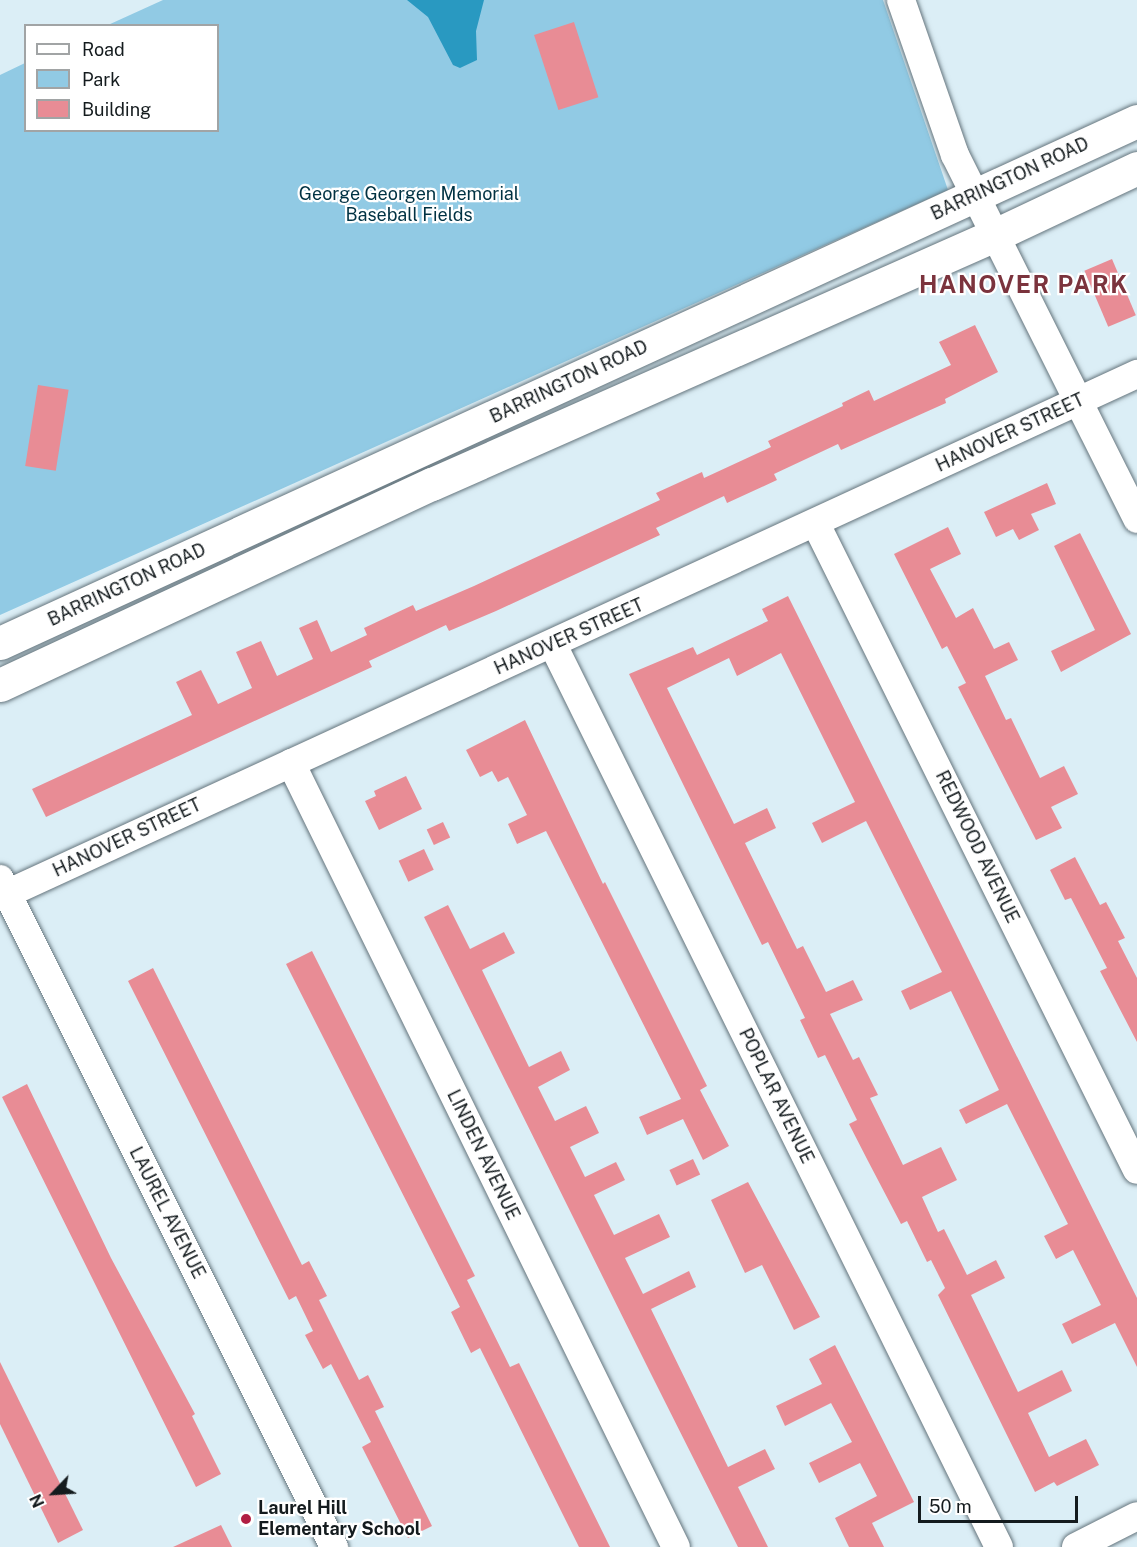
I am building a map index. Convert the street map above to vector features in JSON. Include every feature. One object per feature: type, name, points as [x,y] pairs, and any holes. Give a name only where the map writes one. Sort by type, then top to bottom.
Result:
[{"type":"main road","name":"BARRINGTON ROAD","points":[[0,643],[1137,121]]},
{"type":"main road","name":"BARRINGTON ROAD","points":[[0,685],[432,484],[997,234],[1137,168]]},
{"type":"street","points":[[901,0],[955,155],[977,194],[1137,519]]},
{"type":"street","name":"HANOVER STREET","points":[[2,890],[553,645],[1137,374]]},
{"type":"street","name":"REDWOOD AVENUE","points":[[816,524],[1137,1170]]},
{"type":"street","name":"POPLAR AVENUE","points":[[553,645],[999,1547]]},
{"type":"street","name":"LINDEN AVENUE","points":[[291,763],[676,1547]]},
{"type":"street","name":"LAUREL AVENUE","points":[[2,890],[334,1547]]},
{"type":"street","points":[[1076,1547],[1137,1516]]},
{"type":"green space","name":"George Georgen Memorial Baseball Fields","points":[[163,0],[883,0],[948,190],[0,615],[0,75],[24,63],[24,132],[219,132],[219,24],[110,24]]},
{"type":"shaded area","points":[[407,0],[484,0],[476,31],[477,60],[460,68],[453,65],[428,17]]},
{"type":"building","points":[[574,22],[598,97],[558,110],[534,35]]},
{"type":"building","points":[[1112,259],[1136,315],[1108,327],[1084,271]]},
{"type":"building","points":[[975,325],[998,372],[945,399],[946,403],[841,450],[838,444],[774,474],[777,480],[727,503],[724,496],[656,528],[660,535],[449,631],[446,625],[369,661],[372,667],[46,817],[32,789],[192,715],[176,682],[201,670],[218,704],[252,688],[236,652],[261,641],[277,676],[313,659],[299,628],[317,620],[331,652],[367,635],[364,628],[413,605],[416,611],[474,586],[660,500],[656,493],[702,472],[704,478],[771,447],[768,441],[843,406],[842,403],[869,390],[874,401],[951,365],[939,342]]},
{"type":"building","points":[[38,385],[69,390],[56,471],[25,466]]},
{"type":"building","points":[[1047,483],[1056,504],[1031,514],[1039,530],[1019,540],[1013,529],[996,537],[984,512]]},
{"type":"building","points":[[948,527],[961,554],[930,569],[956,618],[973,608],[994,649],[1009,642],[1018,660],[985,676],[1006,720],[1011,718],[1040,778],[1064,766],[1078,794],[1051,807],[1062,828],[1036,840],[958,687],[966,683],[947,646],[942,649],[894,554]]},
{"type":"building","points":[[1080,533],[1131,634],[1061,672],[1051,651],[1095,630],[1054,546]]},
{"type":"building","points":[[788,596],[1137,1298],[1137,1367],[1115,1323],[1072,1344],[1062,1324],[1101,1305],[1073,1250],[1056,1259],[1044,1236],[1068,1224],[1007,1104],[966,1124],[959,1110],[999,1090],[951,991],[910,1010],[901,991],[942,972],[866,821],[822,843],[812,823],[855,802],[781,653],[737,676],[729,658],[667,688],[734,824],[767,808],[776,828],[745,843],[797,949],[803,946],[826,992],[853,980],[863,1000],[830,1014],[853,1060],[859,1057],[878,1095],[870,1098],[903,1165],[941,1147],[957,1180],[922,1197],[938,1232],[944,1229],[967,1275],[996,1260],[1005,1278],[971,1295],[1018,1392],[1062,1370],[1072,1391],[1028,1413],[1049,1457],[1086,1439],[1099,1465],[1057,1486],[1054,1482],[1035,1492],[938,1295],[945,1288],[931,1260],[927,1262],[907,1221],[901,1224],[868,1161],[849,1124],[857,1120],[825,1055],[818,1058],[800,1020],[805,1018],[768,942],[762,945],[629,674],[693,647],[697,655],[768,621],[762,609]]},
{"type":"building","points":[[525,720],[603,884],[605,882],[707,1086],[700,1090],[729,1146],[703,1160],[683,1119],[647,1135],[639,1117],[681,1099],[546,831],[517,844],[508,824],[527,815],[508,777],[498,782],[492,771],[480,777],[466,750]]},
{"type":"building","points":[[406,776],[422,809],[379,830],[365,801],[376,796],[374,791]]},
{"type":"building","points":[[443,822],[450,837],[434,845],[427,830]]},
{"type":"building","points":[[424,849],[434,870],[408,882],[399,861]]},
{"type":"building","points":[[1075,857],[1100,905],[1106,902],[1125,938],[1118,941],[1137,978],[1137,1042],[1100,971],[1107,968],[1071,898],[1065,900],[1050,870]]},
{"type":"building","points":[[448,905],[470,949],[504,932],[515,953],[482,970],[529,1067],[561,1051],[570,1070],[538,1087],[555,1121],[586,1106],[599,1133],[570,1147],[585,1177],[616,1162],[625,1180],[594,1195],[614,1235],[659,1214],[670,1237],[625,1258],[643,1294],[689,1271],[696,1287],[651,1309],[728,1467],[765,1449],[775,1469],[738,1487],[768,1547],[738,1547],[649,1370],[424,917]]},
{"type":"building","points":[[312,951],[475,1276],[467,1280],[510,1367],[519,1363],[610,1547],[579,1547],[480,1348],[471,1353],[451,1312],[460,1307],[286,964]]},
{"type":"building","points":[[153,968],[302,1265],[309,1261],[327,1296],[319,1300],[359,1380],[368,1375],[384,1407],[375,1411],[432,1526],[408,1538],[362,1447],[371,1442],[331,1364],[323,1369],[305,1335],[313,1331],[296,1296],[289,1300],[128,981]]},
{"type":"building","points":[[27,1084],[111,1258],[195,1414],[192,1416],[221,1474],[196,1487],[2,1097]]},
{"type":"building","points":[[693,1159],[700,1174],[677,1185],[669,1170]]},
{"type":"building","points":[[748,1182],[820,1317],[794,1330],[762,1265],[745,1273],[711,1200]]},
{"type":"building","points":[[835,1345],[914,1502],[872,1523],[884,1547],[849,1547],[835,1518],[877,1496],[860,1463],[819,1483],[809,1463],[852,1442],[831,1403],[785,1426],[776,1406],[822,1384],[809,1359]]},
{"type":"building","points":[[0,1362],[83,1530],[58,1543],[0,1424]]},
{"type":"building","points":[[221,1525],[232,1547],[173,1547]]},
{"type":"place","name":"Laurel Hill Elementary School","points":[[246,1519]]},
{"type":"district","name":"HANOVER PARK","points":[[1024,285]]}]
